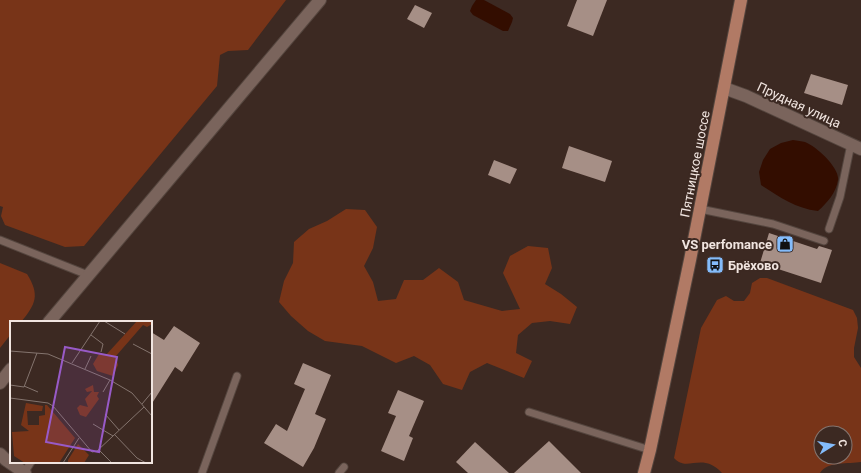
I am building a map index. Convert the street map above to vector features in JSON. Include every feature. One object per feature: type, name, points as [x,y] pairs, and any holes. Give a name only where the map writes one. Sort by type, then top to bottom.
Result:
[{"type":"main road","name":"Пятницкое шоссе","points":[[644,473],[700,209],[741,0]]},
{"type":"street","points":[[50,321],[320,0]]},
{"type":"street","name":"Прудная улица","points":[[724,88],[746,96],[856,146]]},
{"type":"street","points":[[0,383],[10,370]]},
{"type":"street","points":[[0,454],[21,472]]},
{"type":"lane","points":[[829,230],[856,146]]},
{"type":"lane","points":[[700,209],[773,224],[824,241]]},
{"type":"lane","points":[[0,240],[88,275]]},
{"type":"lane","points":[[202,473],[237,376]]},
{"type":"lane","points":[[529,412],[650,450]]},
{"type":"lane","points":[[21,472],[30,463]]},
{"type":"lane","points":[[339,473],[344,467]]},
{"type":"shaded area","points":[[0,0],[286,0],[248,50],[228,51],[220,55],[217,86],[84,246],[65,247],[5,225],[1,216],[3,207],[0,206]]},
{"type":"shaded area","points":[[476,0],[484,0],[510,14],[513,18],[508,31],[503,31],[473,15],[470,11]]},
{"type":"shaded area","points":[[793,140],[810,144],[826,158],[838,175],[837,185],[833,193],[828,201],[818,211],[795,205],[761,185],[759,172],[763,160],[770,149],[781,143]]},
{"type":"shaded area","points":[[346,209],[365,210],[377,227],[373,248],[364,266],[373,282],[378,301],[396,299],[404,280],[423,280],[439,268],[458,282],[464,300],[502,311],[520,309],[503,273],[510,256],[528,246],[548,248],[552,268],[545,284],[561,294],[577,307],[570,324],[550,321],[532,323],[518,335],[516,353],[532,361],[524,378],[487,363],[470,372],[462,390],[443,384],[430,365],[414,356],[396,363],[362,346],[325,341],[308,331],[291,316],[279,302],[284,281],[293,263],[294,242],[309,229],[327,221]]},
{"type":"shaded area","points":[[0,263],[27,274],[34,288],[35,294],[33,304],[22,321],[10,321],[10,335],[0,348]]},
{"type":"shaded area","points":[[760,278],[767,278],[853,310],[857,318],[858,328],[854,348],[854,357],[861,368],[861,462],[853,463],[853,425],[813,425],[813,465],[833,465],[823,469],[820,473],[722,473],[708,463],[684,464],[674,458],[701,328],[717,300],[726,296],[734,301],[744,301],[750,293],[752,283]]},
{"type":"building","points":[[577,0],[607,0],[593,36],[567,26]]},
{"type":"building","points":[[415,5],[432,13],[424,28],[407,19]]},
{"type":"building","points":[[811,74],[848,85],[842,105],[804,93]]},
{"type":"building","points":[[569,146],[612,161],[605,182],[562,168]]},
{"type":"building","points":[[494,160],[517,169],[510,184],[488,175]]},
{"type":"building","points":[[769,233],[817,249],[819,246],[832,250],[821,283],[760,263]]},
{"type":"building","points":[[174,326],[200,343],[182,372],[175,367],[152,403],[152,333],[164,340]]},
{"type":"building","points":[[303,363],[331,375],[315,414],[326,419],[314,448],[303,467],[264,443],[276,424],[287,431],[305,389],[294,384]]},
{"type":"building","points":[[398,390],[424,401],[409,436],[413,438],[404,461],[381,451],[396,416],[388,413]]},
{"type":"building","points":[[549,441],[581,473],[514,473]]},
{"type":"building","points":[[475,442],[509,473],[468,473],[456,462]]},
{"type":"place","name":"VS perfomance","points":[[785,244]]},
{"type":"place","name":"Брёхово","points":[[715,265]]}]
